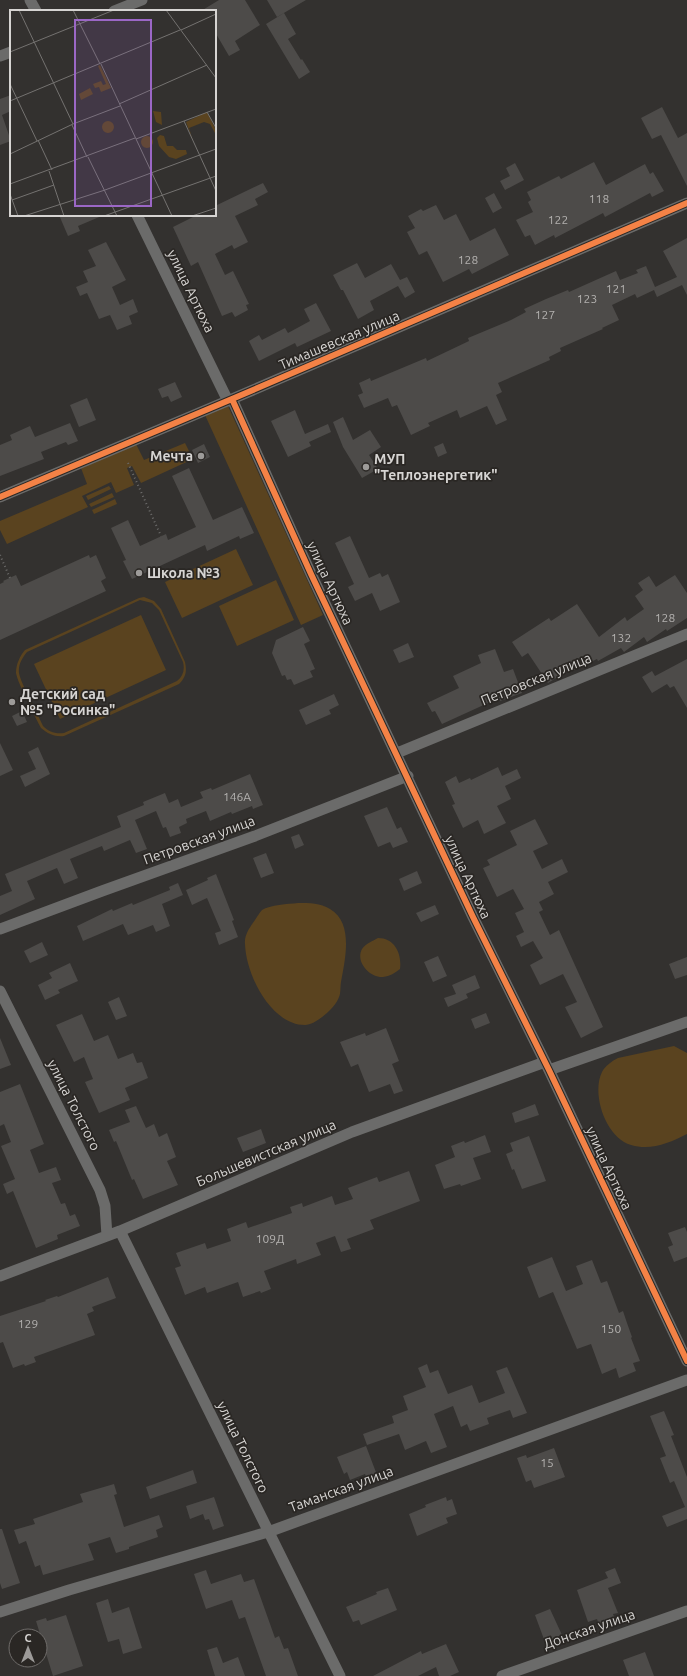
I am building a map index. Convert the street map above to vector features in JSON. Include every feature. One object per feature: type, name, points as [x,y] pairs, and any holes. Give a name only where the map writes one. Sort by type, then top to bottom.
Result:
[{"type":"street","points":[[30,0],[35,10]]},
{"type":"street","points":[[117,10],[142,0]]},
{"type":"street","points":[[0,56],[10,52]]},
{"type":"street","name":"Тимашевская улица","points":[[0,497],[230,400],[687,203]]},
{"type":"street","name":"улица Артюха","points":[[138,216],[230,400],[473,917],[547,1066],[687,1361]]},
{"type":"street","name":"Петровская улица","points":[[397,753],[687,634]]},
{"type":"street","name":"Петровская улица","points":[[0,929],[255,836],[408,776]]},
{"type":"street","name":"улица Толстого","points":[[0,991],[100,1190],[105,1206],[107,1236]]},
{"type":"street","name":"Большевистская улица","points":[[0,1276],[120,1231],[346,1135],[547,1066],[687,1022]]},
{"type":"street","name":"улица Толстого","points":[[120,1231],[340,1676]]},
{"type":"street","name":"Таманская улица","points":[[0,1612],[69,1590],[268,1532],[687,1380]]},
{"type":"street","name":"Донская улица","points":[[502,1676],[687,1611]]},
{"type":"path","points":[[128,463],[162,536]]},
{"type":"path","points":[[0,556],[10,578]]},
{"type":"shaded area","points":[[228,406],[323,615],[301,625],[205,415]]},
{"type":"shaded area","points":[[185,443],[193,459],[141,483],[132,466],[127,468],[134,485],[116,493],[111,482],[82,496],[88,507],[7,544],[0,530],[0,521],[87,484],[81,468],[136,444],[144,460]]},
{"type":"shaded area","points":[[109,486],[111,489],[88,500],[86,496]]},
{"type":"shaded area","points":[[112,493],[114,497],[91,507],[89,504]]},
{"type":"shaded area","points":[[115,499],[117,504],[94,514],[92,510]]},
{"type":"shaded area","points":[[236,549],[253,585],[182,618],[165,582]]},
{"type":"shaded area","points":[[276,580],[294,620],[237,646],[219,606]]},
{"type":"shaded area","points":[[144,597],[154,601],[161,609],[185,662],[186,668],[183,679],[179,684],[64,736],[49,733],[41,728],[20,685],[16,673],[18,663],[23,652]],"holes":[[[140,600],[152,603],[159,610],[183,662],[184,670],[179,679],[64,733],[52,732],[45,728],[20,678],[19,667],[27,652]]]},
{"type":"shaded area","points":[[141,615],[166,670],[60,719],[34,664]]},
{"type":"shaded area","points":[[284,904],[319,904],[338,915],[345,932],[346,942],[346,953],[340,994],[337,1001],[334,1006],[320,1019],[305,1025],[293,1023],[281,1017],[271,1008],[255,983],[246,956],[245,944],[245,937],[251,925],[262,910]]},
{"type":"shaded area","points":[[378,938],[389,941],[393,944],[400,958],[400,969],[388,976],[383,977],[378,977],[369,972],[362,964],[360,959],[362,949]]},
{"type":"shaded area","points":[[674,1046],[687,1053],[687,1134],[667,1143],[653,1147],[638,1147],[622,1141],[614,1134],[603,1114],[598,1092],[602,1072],[609,1064],[618,1058]]},
{"type":"building","points":[[219,0],[245,0],[260,25],[235,41],[240,50],[229,56],[216,34],[216,10],[203,10]]},
{"type":"building","points":[[267,0],[306,0],[277,17]]},
{"type":"building","points":[[284,13],[296,34],[288,39],[310,72],[299,79],[266,24]]},
{"type":"building","points":[[10,95],[10,111],[2,115],[10,141],[0,145],[0,99]]},
{"type":"building","points":[[662,107],[678,138],[687,133],[687,186],[661,135],[652,139],[641,118]]},
{"type":"building","points":[[594,162],[606,185],[645,164],[650,174],[653,172],[664,191],[652,197],[650,193],[605,217],[603,213],[555,238],[554,235],[535,245],[530,235],[525,237],[516,220],[533,212],[528,202],[531,200],[527,192],[559,176],[561,179]]},
{"type":"building","points":[[515,163],[524,180],[505,190],[500,181],[510,176],[506,168]]},
{"type":"building","points":[[263,183],[268,192],[255,199],[258,205],[235,216],[248,242],[234,249],[232,245],[215,254],[225,275],[233,271],[249,304],[246,305],[248,310],[235,317],[232,312],[222,316],[198,262],[191,266],[173,227],[195,216],[216,216],[216,206]]},
{"type":"building","points":[[494,193],[502,208],[493,213],[485,198]]},
{"type":"building","points":[[436,205],[444,220],[456,214],[470,241],[495,228],[509,255],[472,274],[469,269],[443,282],[427,251],[419,255],[407,232],[415,228],[408,216],[421,209],[423,211]]},
{"type":"building","points":[[59,216],[102,216],[78,226],[80,231],[68,236]]},
{"type":"building","points":[[687,238],[687,295],[682,285],[657,297],[654,290],[637,298],[635,294],[612,305],[619,320],[602,328],[603,329],[560,348],[561,351],[549,357],[550,360],[498,383],[502,392],[496,395],[507,420],[496,425],[487,406],[460,418],[457,410],[428,423],[430,426],[411,435],[397,405],[392,407],[388,398],[364,408],[358,395],[363,393],[359,383],[370,378],[371,381],[426,358],[427,361],[469,341],[468,338],[511,320],[526,312],[524,309],[546,299],[568,290],[569,292],[616,271],[620,280],[638,273],[636,270],[646,266],[655,287],[677,277],[663,251]]},
{"type":"building","points":[[106,242],[126,280],[112,287],[120,305],[133,299],[138,312],[129,316],[132,324],[117,330],[110,315],[99,319],[87,293],[80,296],[76,287],[88,282],[83,271],[96,266],[88,250]]},
{"type":"building","points":[[357,263],[365,278],[391,264],[400,280],[407,277],[415,292],[405,298],[398,286],[370,301],[374,310],[358,319],[343,290],[341,290],[333,275]]},
{"type":"building","points":[[316,303],[331,331],[297,347],[295,343],[259,361],[249,341],[259,335],[262,340],[285,328],[288,333],[310,321],[304,309]]},
{"type":"building","points":[[175,382],[182,397],[171,402],[168,396],[162,398],[158,389]]},
{"type":"building","points":[[87,398],[96,420],[79,427],[70,405]]},
{"type":"building","points":[[295,410],[305,434],[328,424],[331,432],[309,442],[311,446],[288,457],[271,421]]},
{"type":"building","points":[[343,417],[353,440],[370,430],[381,447],[369,455],[378,469],[362,478],[343,447],[333,422]]},
{"type":"building","points":[[70,423],[78,441],[68,445],[66,442],[41,452],[44,459],[0,476],[0,445],[12,440],[10,435],[30,426],[35,437]]},
{"type":"building","points":[[443,443],[447,453],[438,457],[434,447]]},
{"type":"building","points":[[204,444],[210,457],[198,463],[192,450]]},
{"type":"building","points":[[189,468],[213,520],[242,507],[254,533],[240,539],[239,536],[207,551],[205,545],[132,579],[123,561],[126,560],[111,528],[128,520],[140,546],[166,534],[168,540],[196,527],[172,476]]},
{"type":"building","points":[[350,536],[369,578],[380,573],[382,577],[388,574],[400,602],[380,611],[372,593],[355,601],[348,587],[354,584],[335,543]]},
{"type":"building","points":[[89,555],[90,558],[96,555],[106,578],[101,581],[106,591],[0,640],[0,584],[4,582],[3,581],[16,575],[21,586]]},
{"type":"building","points":[[675,575],[687,593],[687,618],[667,631],[666,629],[647,642],[644,637],[624,652],[621,648],[598,661],[597,659],[570,672],[569,670],[548,683],[528,653],[522,657],[512,642],[549,618],[551,621],[577,604],[599,637],[625,617],[627,621],[644,609],[635,596],[643,590],[638,583],[649,576],[656,587]]},
{"type":"building","points":[[303,627],[310,641],[304,644],[315,669],[310,671],[313,677],[294,685],[291,679],[287,680],[285,675],[282,676],[272,653],[276,640]]},
{"type":"building","points":[[408,643],[414,657],[399,663],[393,650]]},
{"type":"building","points":[[495,649],[504,672],[513,669],[522,693],[500,701],[499,698],[442,724],[435,711],[432,712],[427,703],[459,688],[453,676],[481,663],[478,655]]},
{"type":"building","points":[[687,659],[687,708],[674,686],[670,688],[667,684],[652,693],[642,677],[652,671],[655,676]]},
{"type":"building","points":[[334,694],[339,705],[329,710],[331,714],[306,725],[299,710]]},
{"type":"building","points":[[22,711],[27,722],[17,726],[12,716]]},
{"type":"building","points":[[0,743],[13,770],[0,776]]},
{"type":"building","points":[[38,747],[50,774],[25,787],[20,776],[36,769],[28,752]]},
{"type":"building","points":[[498,767],[502,776],[517,769],[521,778],[505,786],[511,799],[497,806],[506,823],[484,834],[478,820],[463,828],[452,805],[455,804],[445,782],[456,776],[459,783],[470,778],[471,780]]},
{"type":"building","points":[[250,774],[263,805],[253,809],[252,806],[232,814],[231,812],[210,821],[206,811],[186,819],[187,823],[179,827],[181,833],[170,837],[166,827],[163,828],[156,811],[135,820],[147,849],[136,853],[130,840],[104,851],[102,846],[70,859],[78,878],[64,884],[57,868],[27,881],[35,899],[0,915],[0,896],[12,891],[5,874],[121,827],[117,816],[144,805],[143,802],[165,793],[169,803],[178,799],[181,807],[203,798],[200,792],[211,788],[212,790]]},
{"type":"building","points":[[387,807],[397,829],[401,827],[408,842],[393,848],[390,842],[378,847],[364,816]]},
{"type":"building","points":[[535,819],[548,844],[533,851],[542,869],[562,859],[568,872],[548,882],[554,894],[539,902],[543,910],[539,912],[550,935],[559,930],[603,1027],[581,1038],[565,1007],[577,1002],[563,974],[540,985],[530,965],[543,958],[533,941],[521,947],[516,936],[524,932],[515,913],[524,909],[513,889],[497,897],[483,868],[490,865],[487,860],[517,845],[510,831]]},
{"type":"building","points":[[299,834],[304,845],[295,849],[291,837]]},
{"type":"building","points":[[266,853],[274,873],[261,878],[253,858]]},
{"type":"building","points":[[417,871],[422,883],[404,891],[399,879]]},
{"type":"building","points":[[216,874],[234,920],[232,921],[238,937],[219,945],[215,933],[221,931],[207,898],[192,905],[186,890],[208,880],[207,878]]},
{"type":"building","points":[[178,883],[183,895],[162,904],[170,926],[156,932],[153,925],[128,935],[123,924],[83,941],[77,926],[112,909],[113,911],[132,903],[133,905],[170,890],[169,887]]},
{"type":"building","points":[[435,905],[439,914],[421,922],[416,913]]},
{"type":"building","points":[[42,942],[48,955],[30,963],[24,951]]},
{"type":"building","points":[[438,956],[447,976],[433,982],[424,962]]},
{"type":"building","points":[[687,957],[687,975],[675,979],[669,964]]},
{"type":"building","points":[[70,963],[78,981],[58,990],[60,993],[45,1000],[38,985],[52,978],[49,973]]},
{"type":"building","points":[[475,975],[480,988],[466,994],[468,998],[448,1007],[444,998],[456,994],[452,985]]},
{"type":"building","points":[[119,997],[127,1016],[116,1020],[108,1002]]},
{"type":"building","points":[[486,1013],[490,1023],[475,1029],[471,1019]]},
{"type":"building","points":[[82,1014],[94,1041],[108,1035],[118,1059],[133,1053],[137,1063],[142,1062],[148,1078],[125,1088],[130,1100],[99,1113],[85,1082],[93,1079],[84,1057],[74,1062],[56,1025]]},
{"type":"building","points":[[386,1028],[399,1061],[392,1064],[403,1091],[394,1094],[390,1084],[369,1092],[358,1064],[351,1067],[340,1042],[365,1033],[366,1036]]},
{"type":"building","points":[[0,1038],[11,1065],[0,1069]]},
{"type":"building","points":[[20,1084],[44,1144],[30,1150],[39,1173],[56,1167],[61,1180],[52,1183],[61,1204],[65,1203],[70,1216],[75,1214],[80,1226],[57,1235],[58,1239],[36,1248],[13,1191],[7,1194],[3,1184],[15,1179],[1,1146],[11,1142],[4,1124],[0,1126],[0,1092]]},
{"type":"building","points":[[535,1104],[539,1115],[515,1123],[512,1113]]},
{"type":"building","points":[[136,1106],[146,1128],[154,1124],[159,1137],[167,1133],[176,1157],[167,1161],[178,1185],[143,1199],[134,1179],[132,1180],[116,1141],[114,1142],[109,1130],[130,1122],[125,1110]]},
{"type":"building","points":[[261,1129],[266,1143],[243,1152],[237,1138]]},
{"type":"building","points":[[485,1135],[491,1152],[473,1158],[481,1179],[461,1186],[460,1184],[444,1189],[435,1165],[455,1157],[451,1146],[464,1141],[465,1143]]},
{"type":"building","points":[[529,1136],[546,1181],[522,1189],[506,1154],[513,1151],[510,1143]]},
{"type":"building","points":[[409,1171],[420,1201],[370,1220],[374,1229],[347,1239],[351,1249],[341,1252],[335,1236],[316,1243],[321,1255],[297,1264],[296,1259],[264,1271],[271,1289],[261,1293],[260,1291],[243,1297],[238,1282],[207,1293],[205,1287],[185,1295],[175,1268],[181,1266],[176,1253],[205,1243],[207,1249],[231,1241],[227,1229],[246,1222],[248,1228],[292,1213],[290,1207],[302,1203],[303,1207],[332,1196],[335,1205],[353,1199],[348,1188],[377,1177],[379,1182]]},
{"type":"building","points":[[685,1227],[687,1232],[687,1257],[674,1262],[668,1247],[673,1245],[668,1233]]},
{"type":"building","points":[[552,1257],[566,1291],[583,1284],[576,1266],[592,1260],[601,1283],[607,1281],[619,1313],[623,1311],[640,1361],[633,1363],[636,1371],[619,1378],[616,1368],[602,1374],[591,1344],[577,1349],[553,1292],[539,1298],[527,1267]]},
{"type":"building","points":[[108,1277],[116,1298],[92,1307],[94,1311],[87,1314],[95,1335],[34,1357],[36,1362],[13,1368],[3,1342],[0,1343],[0,1316],[57,1296],[58,1297]]},
{"type":"building","points":[[427,1364],[430,1373],[438,1370],[448,1394],[472,1385],[479,1403],[505,1393],[496,1371],[507,1367],[527,1413],[513,1418],[510,1410],[487,1418],[489,1424],[470,1431],[467,1424],[461,1427],[453,1406],[434,1414],[447,1447],[431,1453],[426,1441],[405,1450],[399,1434],[367,1445],[363,1434],[394,1423],[392,1416],[408,1410],[403,1396],[426,1387],[418,1368]]},
{"type":"building","points":[[664,1411],[674,1435],[671,1436],[687,1477],[687,1519],[667,1527],[662,1516],[685,1507],[674,1481],[670,1483],[660,1458],[666,1456],[650,1416]]},
{"type":"building","points":[[366,1446],[377,1475],[367,1479],[365,1474],[350,1480],[347,1472],[344,1474],[337,1457]]},
{"type":"building","points":[[554,1448],[565,1477],[534,1488],[531,1480],[526,1482],[517,1458],[526,1455],[527,1458]]},
{"type":"building","points":[[193,1470],[197,1483],[150,1499],[146,1487]]},
{"type":"building","points":[[114,1484],[117,1494],[114,1495],[124,1527],[159,1515],[163,1527],[156,1530],[158,1537],[116,1553],[110,1537],[88,1544],[94,1560],[43,1575],[40,1565],[35,1567],[26,1541],[19,1544],[14,1530],[35,1524],[33,1519],[83,1502],[80,1494]]},
{"type":"building","points":[[214,1497],[224,1526],[213,1530],[209,1519],[205,1520],[203,1514],[190,1519],[186,1506]]},
{"type":"building","points":[[446,1497],[447,1501],[452,1499],[457,1514],[446,1518],[448,1523],[417,1536],[409,1514],[426,1507],[425,1505]]},
{"type":"building","points":[[0,1529],[2,1529],[20,1583],[2,1589],[0,1583]]},
{"type":"building","points":[[615,1568],[621,1583],[608,1588],[618,1613],[613,1614],[615,1619],[599,1625],[597,1619],[588,1622],[577,1590],[608,1578],[605,1572]]},
{"type":"building","points":[[206,1570],[211,1584],[241,1574],[244,1582],[254,1579],[275,1638],[279,1636],[284,1649],[288,1648],[298,1676],[266,1676],[245,1617],[239,1619],[232,1600],[206,1609],[194,1574]]},
{"type":"building","points":[[388,1588],[397,1610],[361,1625],[359,1620],[353,1622],[346,1607],[377,1594],[376,1592]]},
{"type":"building","points":[[108,1599],[112,1613],[129,1607],[142,1648],[123,1654],[119,1639],[108,1642],[96,1603]]},
{"type":"building","points":[[550,1609],[562,1635],[545,1642],[535,1615]]},
{"type":"building","points":[[66,1615],[83,1666],[53,1676],[48,1660],[48,1628],[38,1628],[36,1621],[46,1618],[47,1621]]},
{"type":"building","points":[[446,1644],[459,1672],[450,1676],[439,1676],[436,1667],[418,1676],[373,1676],[421,1651],[422,1654]]},
{"type":"building","points":[[217,1647],[223,1663],[238,1657],[245,1676],[215,1676],[207,1650]]},
{"type":"building","points":[[645,1652],[654,1676],[629,1676],[623,1660]]},
{"type":"cycle path","points":[[0,497],[687,203]]},
{"type":"cycle path","points":[[232,399],[311,574],[473,917],[549,1070],[687,1361]]},
{"type":"place","name":"Мечта","points":[[201,456]]},
{"type":"place","name":"МУП \"Теплоэнергетик\"","points":[[366,467]]},
{"type":"place","name":"Школа №3","points":[[139,573]]},
{"type":"place","name":"Детский сад №5 \"Росинка\"","points":[[12,702]]}]
